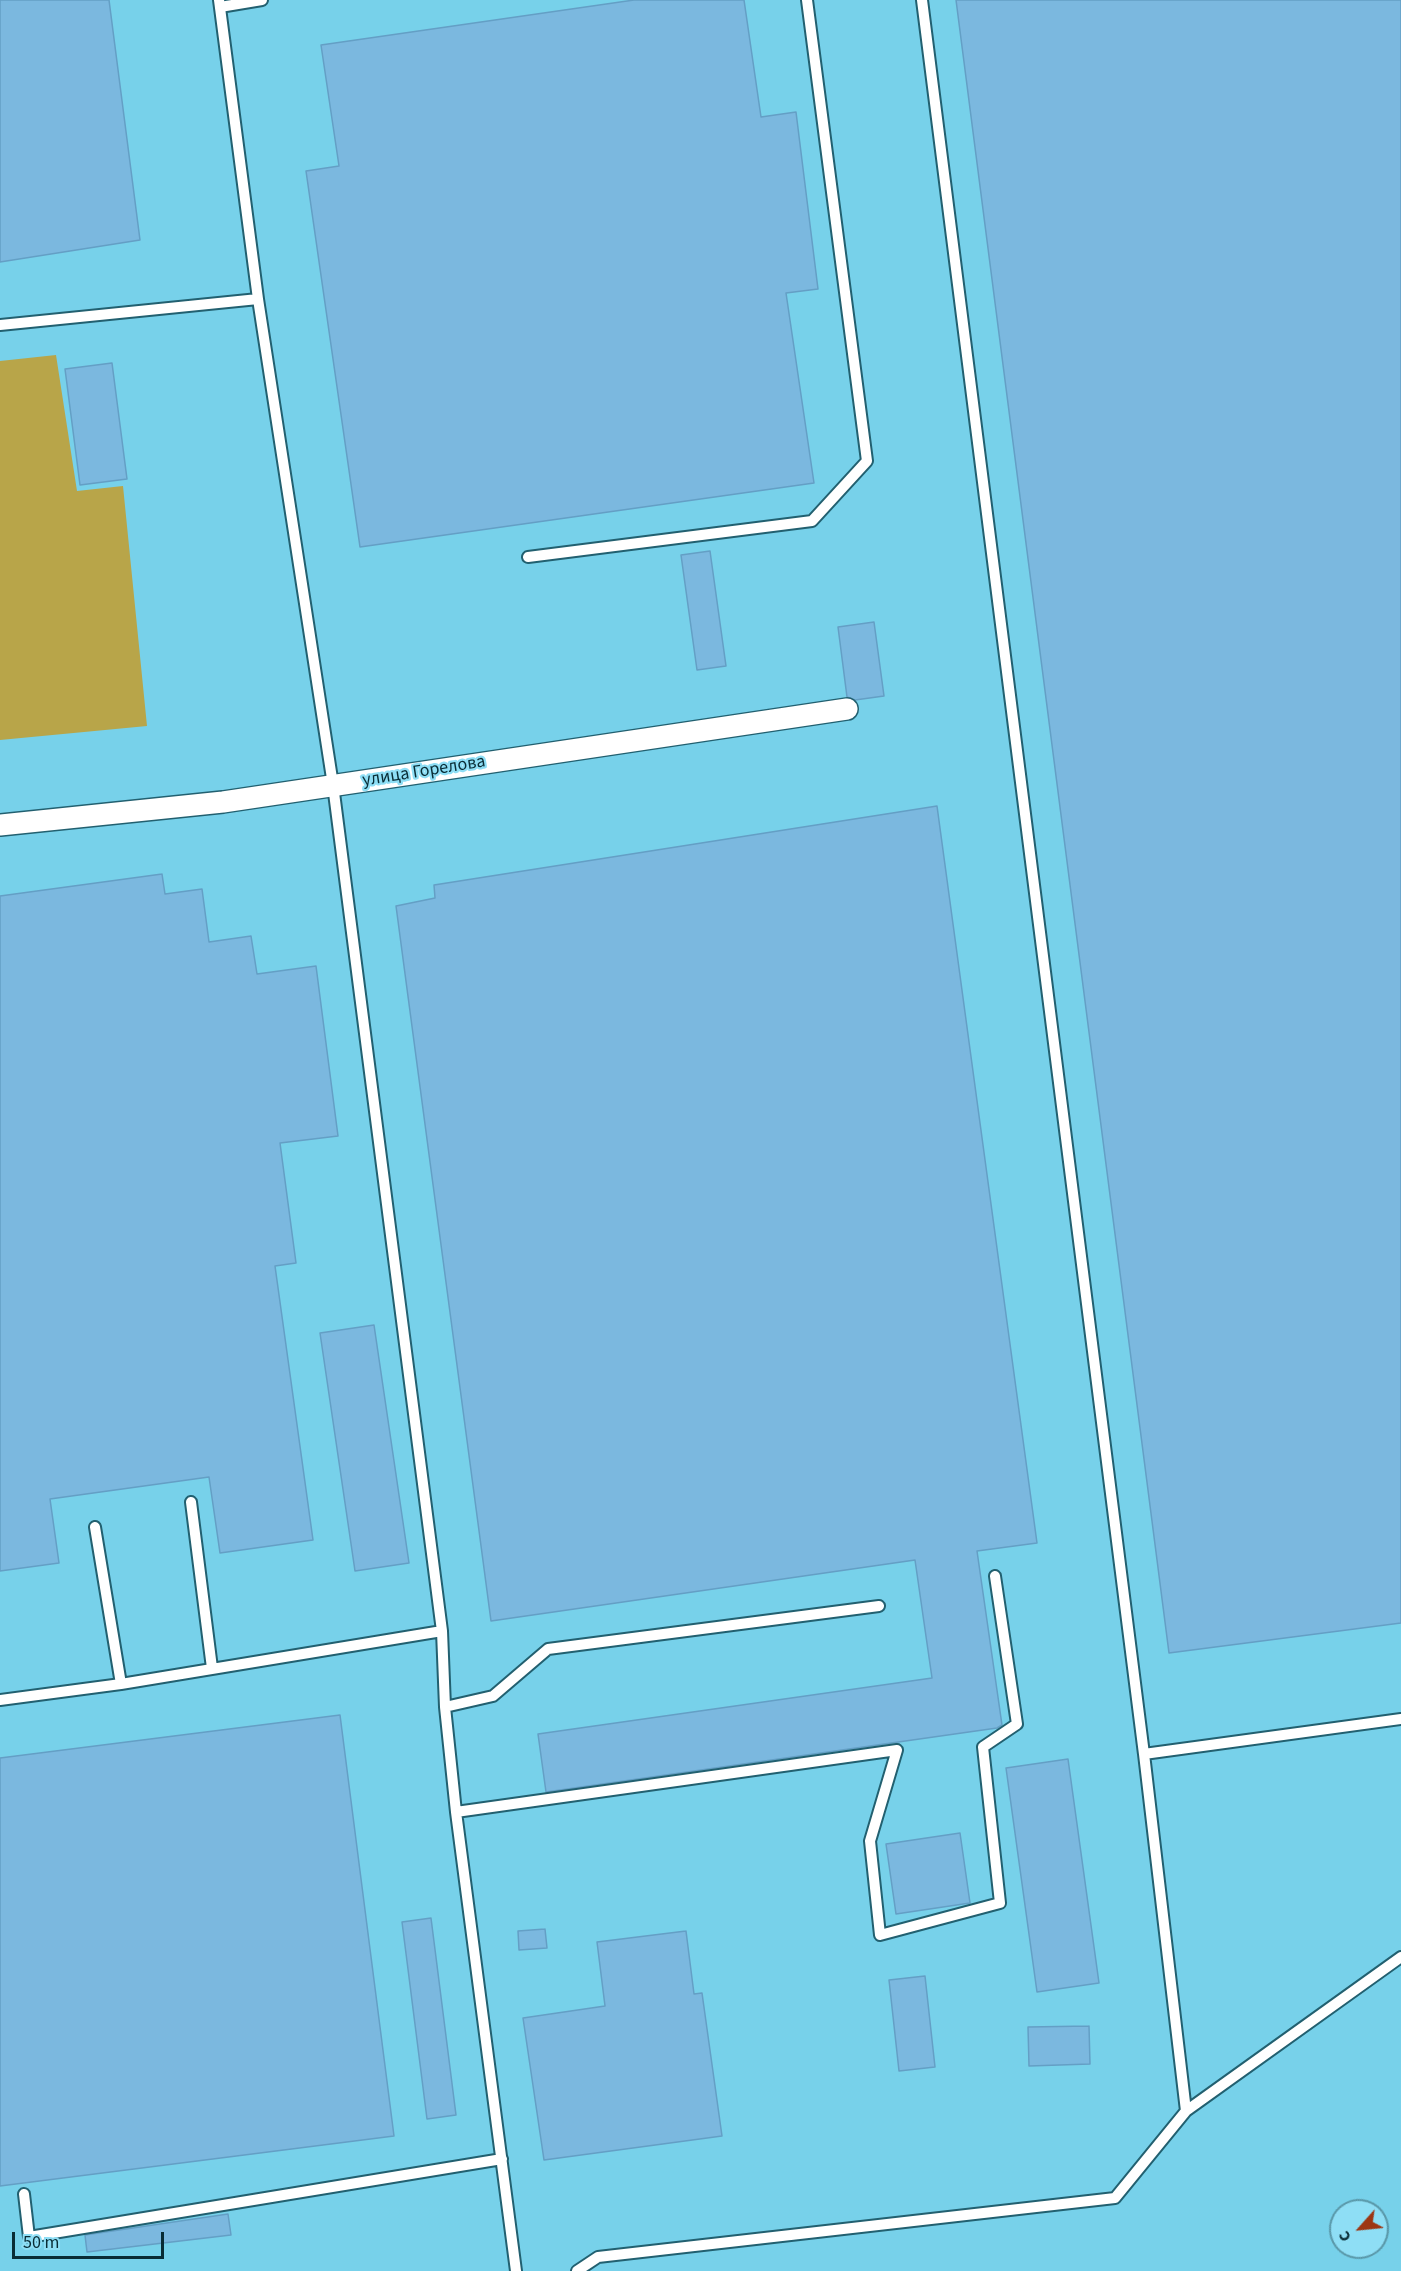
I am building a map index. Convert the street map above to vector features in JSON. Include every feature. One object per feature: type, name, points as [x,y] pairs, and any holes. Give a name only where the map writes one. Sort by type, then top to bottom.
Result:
[{"type":"street","name":"улица Горелова","points":[[0,825],[224,802],[846,709]]},
{"type":"lane","points":[[262,0],[219,3],[258,300],[333,785],[442,1631],[445,1707],[456,1812],[516,2271]]},
{"type":"lane","points":[[528,556],[812,521],[867,461],[807,0]]},
{"type":"lane","points":[[922,0],[1144,1754],[1186,2111]]},
{"type":"lane","points":[[0,325],[258,300]]},
{"type":"lane","points":[[191,1502],[212,1668]]},
{"type":"lane","points":[[95,1527],[121,1684]]},
{"type":"lane","points":[[456,1812],[897,1750],[870,1841],[880,1935],[1000,1903],[983,1747],[1017,1724],[995,1576]]},
{"type":"lane","points":[[445,1707],[493,1695],[548,1649],[879,1606]]},
{"type":"lane","points":[[0,1700],[121,1684],[442,1631]]},
{"type":"lane","points":[[1144,1754],[1401,1719]]},
{"type":"lane","points":[[577,2271],[598,2257],[1115,2198],[1186,2111],[1401,1957]]},
{"type":"lane","points":[[24,2194],[29,2237],[502,2159]]},
{"type":"shaded area","points":[[0,0],[1401,0],[1401,2271],[0,2271]]},
{"type":"shaded area","points":[[56,355],[77,491],[123,486],[147,726],[0,740],[0,361]]},
{"type":"building","points":[[0,0],[109,0],[140,240],[0,262]]},
{"type":"building","points":[[634,0],[744,0],[761,117],[796,112],[818,289],[786,293],[814,483],[360,547],[306,171],[339,166],[321,45]]},
{"type":"building","points":[[956,0],[1401,0],[1401,1623],[1169,1653]]},
{"type":"building","points":[[112,363],[127,479],[80,485],[65,369]]},
{"type":"building","points":[[710,551],[726,666],[697,670],[681,555]]},
{"type":"building","points":[[874,622],[884,696],[855,700],[847,697],[838,627]]},
{"type":"building","points":[[937,806],[1037,1543],[977,1551],[1002,1725],[997,1728],[546,1792],[538,1734],[932,1678],[915,1560],[491,1621],[396,906],[435,898],[434,885]]},
{"type":"building","points":[[162,874],[165,894],[202,889],[209,942],[251,936],[257,974],[316,966],[338,1136],[280,1143],[296,1263],[275,1266],[313,1540],[220,1553],[209,1477],[50,1499],[59,1563],[0,1571],[0,896]]},
{"type":"building","points":[[374,1325],[409,1563],[355,1571],[320,1333]]},
{"type":"building","points":[[340,1715],[394,2136],[0,2186],[0,1758]]},
{"type":"building","points":[[1068,1759],[1099,1983],[1037,1992],[1006,1768]]},
{"type":"building","points":[[960,1833],[970,1903],[896,1914],[886,1844]]},
{"type":"building","points":[[431,1918],[456,2115],[427,2119],[402,1922]]},
{"type":"building","points":[[545,1929],[547,1948],[519,1950],[518,1931]]},
{"type":"building","points":[[686,1931],[694,1994],[702,1993],[722,2136],[544,2160],[523,2018],[605,2006],[597,1942]]},
{"type":"building","points":[[925,1976],[935,2067],[899,2071],[889,1980]]},
{"type":"building","points":[[1089,2026],[1090,2064],[1029,2066],[1028,2027]]},
{"type":"building","points":[[228,2214],[231,2235],[87,2252],[85,2235]]}]
